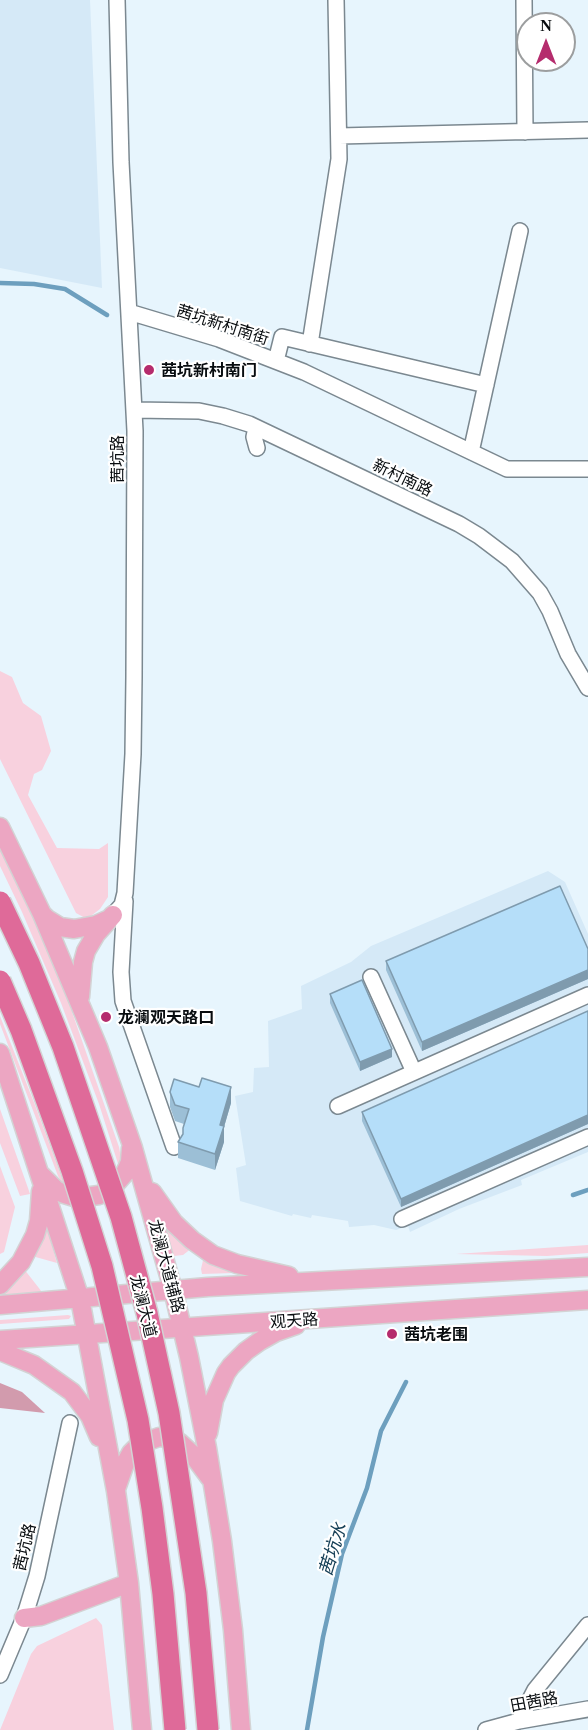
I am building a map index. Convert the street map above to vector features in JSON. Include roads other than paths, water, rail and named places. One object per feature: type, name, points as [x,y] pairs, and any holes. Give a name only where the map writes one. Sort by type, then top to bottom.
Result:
[{"type":"highway","name":"龙澜大道","points":[[0,902],[29,963],[63,1047],[121,1217],[147,1314],[170,1413],[193,1570],[208,1730]]},
{"type":"highway","name":"龙澜大道","points":[[0,981],[21,1030],[72,1171],[102,1266],[121,1347],[138,1420],[152,1508],[163,1594],[175,1730]]},
{"type":"main road","name":"龙澜大道辅路","points":[[0,827],[42,914],[83,1010],[141,1173],[183,1326],[208,1456],[230,1600],[242,1730]]},
{"type":"main road","points":[[42,914],[47,920],[60,927],[74,928],[96,925],[113,915]]},
{"type":"main road","points":[[83,1010],[80,985],[83,962],[91,941],[113,915]]},
{"type":"main road","points":[[0,1056],[80,1299],[115,1485],[129,1584],[142,1730]]},
{"type":"main road","points":[[40,1175],[56,1190],[64,1194],[77,1198],[99,1196],[110,1190],[125,1173],[130,1162],[131,1142]]},
{"type":"main road","points":[[141,1173],[174,1222],[192,1240],[213,1255],[264,1272],[330,1281]]},
{"type":"main road","points":[[0,1285],[21,1262],[35,1235],[41,1204],[40,1175]]},
{"type":"main road","points":[[0,1305],[173,1290],[588,1267]]},
{"type":"main road","name":"观天路","points":[[0,1340],[588,1300]]},
{"type":"main road","points":[[208,1456],[208,1434],[214,1400],[231,1366],[246,1351],[276,1332],[323,1318]]},
{"type":"main road","points":[[0,1351],[34,1365],[72,1392],[90,1416],[115,1485]]},
{"type":"main road","points":[[115,1485],[131,1453],[140,1444],[159,1437],[170,1438],[180,1443],[202,1466],[212,1482]]},
{"type":"main road","points":[[24,1618],[41,1616],[129,1584]]},
{"type":"street","name":"茜坑路","points":[[113,915],[122,905],[125,893],[134,754],[134,410],[121,162],[117,0]]},
{"type":"street","points":[[310,344],[339,159],[336,0]]},
{"type":"street","points":[[524,0],[525,132]]},
{"type":"street","points":[[339,136],[588,130]]},
{"type":"street","points":[[471,452],[520,231]]},
{"type":"street","name":"茜坑新村南街","points":[[129,312],[219,339],[304,372],[507,470],[588,469]]},
{"type":"street","points":[[276,361],[282,337],[486,385]]},
{"type":"street","name":"新村南路","points":[[134,410],[199,411],[223,416],[256,428],[459,524],[498,549],[512,561],[540,593],[588,688]]},
{"type":"street","points":[[256,428],[254,437],[256,448]]},
{"type":"street","points":[[125,893],[123,1001],[174,1147]]},
{"type":"street","points":[[371,977],[414,1072]]},
{"type":"street","points":[[338,1106],[588,995]]},
{"type":"street","points":[[402,1219],[588,1137]]},
{"type":"street","name":"茜坑路","points":[[0,1675],[24,1618],[37,1576],[70,1423]]},
{"type":"street","points":[[519,1721],[548,1672],[588,1624]]},
{"type":"street","name":"田茜路","points":[[486,1730],[519,1721],[588,1710]]},
{"type":"waterway","points":[[0,283],[34,284],[65,289],[107,315]]},
{"type":"waterway","name":"茜坑水","points":[[573,1195],[588,1190]]},
{"type":"waterway","name":"茜坑水","points":[[307,1730],[323,1637],[342,1554],[367,1488],[381,1431],[406,1382]]},
{"type":"place","name":"茜坑新村南门","points":[[149,370]]},
{"type":"place","name":"龙澜观天路口","points":[[106,1017]]},
{"type":"place","name":"茜坑老围","points":[[392,1334]]}]
